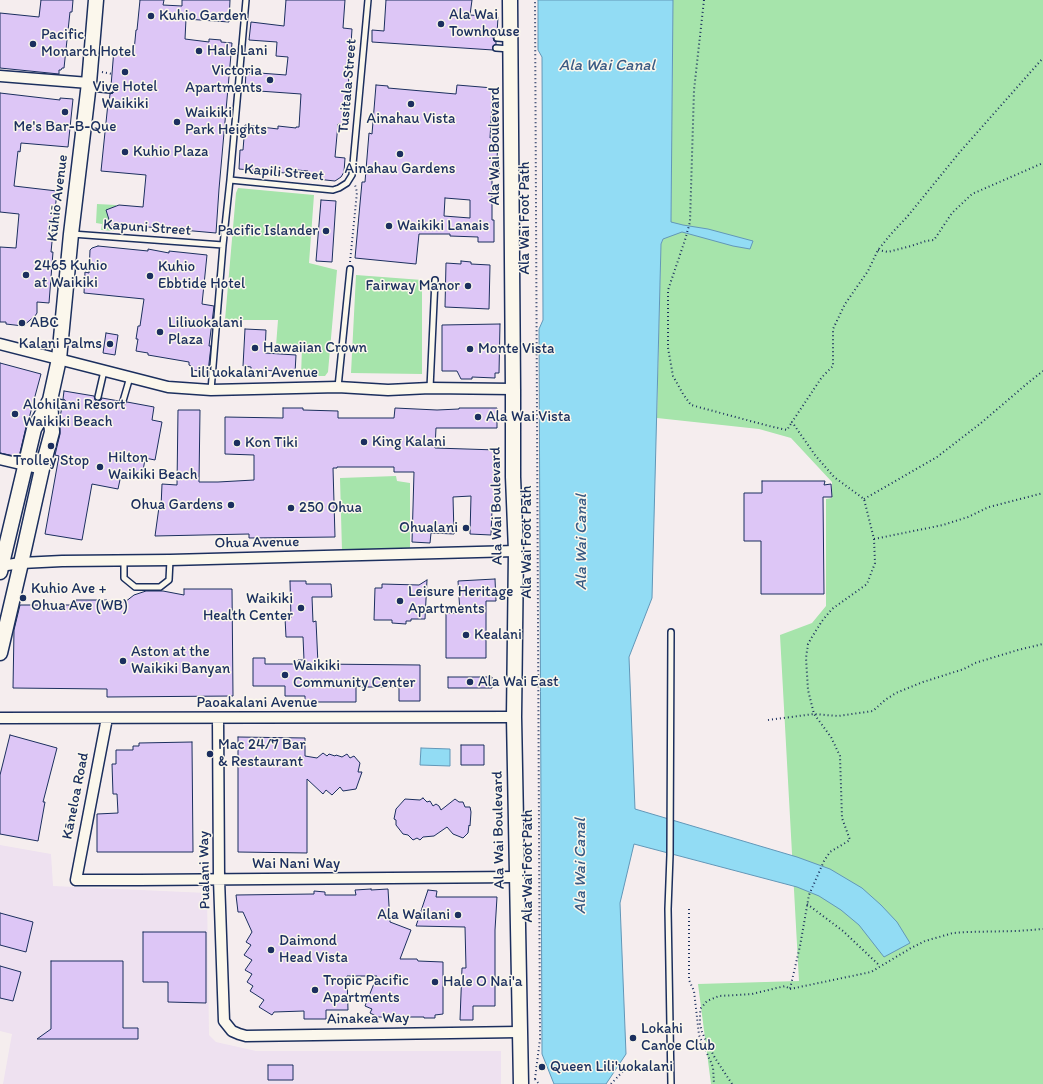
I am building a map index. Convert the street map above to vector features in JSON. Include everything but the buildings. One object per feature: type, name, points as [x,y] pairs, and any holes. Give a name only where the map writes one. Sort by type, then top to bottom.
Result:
[{"type":"main road","name":"Kūhiō Avenue","points":[[0,653],[42,469],[52,432],[59,359],[77,235],[96,0]]},
{"type":"main road","name":"Ala Wai Boulevard","points":[[510,0],[514,389],[513,477],[516,551],[514,717],[521,1084]]},
{"type":"main road","name":"Kūhiō Avenue","points":[[0,568],[34,429],[56,402]]},
{"type":"street","points":[[0,76],[89,86]]},
{"type":"street","name":"Liliʻuokalani Avenue","points":[[0,344],[168,387],[211,390],[338,387],[388,390],[430,388],[514,389]]},
{"type":"street","points":[[0,459],[42,469]]},
{"type":"street","name":"Ohua Avenue","points":[[0,568],[21,563],[62,561],[170,560],[516,551]]},
{"type":"street","name":"Paoakalani Avenue","points":[[0,718],[514,717]]},
{"type":"street","name":"Kāneloa Road","points":[[76,880],[106,718]]},
{"type":"street","name":"Pualani Way","points":[[218,718],[219,879],[224,1021]]},
{"type":"street","name":"Wai Nani Way","points":[[76,880],[516,877]]},
{"type":"street","name":"Ainakea Way","points":[[224,1021],[232,1031],[246,1036],[519,1032]]},
{"type":"lane","points":[[211,390],[246,0]]},
{"type":"lane","name":"Tusitala Street","points":[[352,175],[368,0]]},
{"type":"lane","points":[[497,38],[511,44]]},
{"type":"lane","points":[[496,48],[511,44]]},
{"type":"lane","points":[[89,86],[110,90]]},
{"type":"lane","name":"Kapili Street","points":[[230,180],[332,190],[344,185],[352,175]]},
{"type":"lane","name":"Kapuni Street","points":[[77,235],[223,245]]},
{"type":"lane","points":[[338,387],[350,269]]},
{"type":"lane","points":[[430,388],[435,280]]},
{"type":"lane","points":[[98,397],[104,371]]},
{"type":"lane","points":[[123,401],[130,377]]},
{"type":"lane","points":[[124,560],[124,578],[135,587],[160,587],[169,580],[170,560]]},
{"type":"lane","points":[[671,632],[670,855],[668,909],[671,1084]]},
{"type":"path","name":"Ala Wai Foot Path","points":[[535,0],[540,1039],[535,1084]]},
{"type":"path","points":[[704,0],[694,90],[690,222],[668,290],[668,348],[673,376],[683,394],[692,405],[787,430],[822,377],[833,366],[833,329],[845,304],[868,271],[878,250],[959,153],[1043,58]]},
{"type":"path","points":[[106,72],[112,74]]},
{"type":"path","points":[[878,250],[888,252],[934,240],[952,213],[972,194],[1043,163]]},
{"type":"path","points":[[350,269],[357,192],[352,175]]},
{"type":"path","points":[[864,499],[937,457],[981,423],[1028,382],[1043,371]]},
{"type":"path","points":[[790,989],[800,946],[809,895],[824,861],[830,852],[850,840],[842,818],[840,756],[831,737],[814,714],[808,690],[806,651],[808,644],[819,625],[832,609],[867,584],[875,563],[874,539],[864,499],[834,477],[815,455],[792,422]]},
{"type":"path","points":[[874,539],[943,525],[968,517],[989,507],[1043,493]]},
{"type":"path","points":[[768,720],[814,714],[838,716],[873,711],[885,700],[923,682],[964,669],[975,663],[1043,644]]},
{"type":"path","points":[[807,904],[843,931],[880,966]]},
{"type":"path","points":[[689,909],[689,980],[694,991],[699,1035],[714,1066],[714,1084]]},
{"type":"path","points":[[732,1084],[715,1058],[702,1032],[700,1018],[701,1008],[707,1001],[719,996],[752,994],[785,986],[790,989],[872,972],[925,941],[953,933],[1043,929]]},
{"type":"path","points":[[611,1084],[624,1070],[671,1070]]},
{"type":"shaded area","points":[[0,845],[51,854],[53,886],[207,893],[209,1035],[216,1042],[256,1051],[501,1051],[501,1084],[3,1084],[12,1034],[0,1031]]},
{"type":"green space","points":[[673,0],[1043,0],[1043,1084],[711,1084],[698,984],[799,981],[780,635],[812,623],[826,606],[826,499],[832,498],[832,482],[791,438],[759,429],[657,418],[661,244],[671,222]]},
{"type":"green space","points":[[238,188],[314,195],[309,263],[337,270],[328,372],[325,376],[301,376],[302,347],[276,346],[278,320],[225,320],[236,193]]},
{"type":"green space","points":[[97,204],[116,205],[114,231],[101,230],[102,224],[96,223]]},
{"type":"green space","points":[[356,275],[422,280],[422,374],[351,373]]},
{"type":"green space","points":[[396,476],[397,481],[410,483],[410,551],[342,551],[340,478]]},
{"type":"water","name":"Ala Wai Canal","points":[[538,0],[673,0],[671,222],[708,229],[753,241],[750,249],[733,246],[682,232],[663,239],[661,244],[652,598],[629,657],[635,809],[797,857],[830,869],[862,888],[881,905],[897,922],[910,943],[884,957],[859,925],[841,910],[819,896],[797,887],[634,844],[620,903],[626,1054],[606,1084],[554,1084],[542,1054],[539,329],[543,320],[542,57],[538,50]]},
{"type":"water","points":[[421,748],[450,749],[450,766],[420,765]]},
{"type":"place","name":"Kuhio Garden","points":[[151,16]]},
{"type":"place","name":"Ala Wai Townhouse","points":[[441,24]]},
{"type":"place","name":"Pacific Monarch Hotel","points":[[33,44]]},
{"type":"place","name":"Hale Lani","points":[[199,51]]},
{"type":"place","name":"Vive Hotel Waikiki","points":[[125,72]]},
{"type":"place","name":"Victoria Apartments","points":[[270,80]]},
{"type":"place","name":"Ainahau Vista","points":[[411,104]]},
{"type":"place","name":"Me's Bar-B-Que","points":[[65,112]]},
{"type":"place","name":"Waikiki Park Heights","points":[[177,122]]},
{"type":"place","name":"Kuhio Plaza","points":[[125,152]]},
{"type":"place","name":"Ainahau Gardens","points":[[400,154]]},
{"type":"place","name":"Waikiki Lanais","points":[[389,226]]},
{"type":"place","name":"Pacific Islander","points":[[326,231]]},
{"type":"place","name":"2465 Kuhio at Waikiki","points":[[26,275]]},
{"type":"place","name":"Kuhio Ebbtide Hotel","points":[[150,276]]},
{"type":"place","name":"Fairway Manor","points":[[468,286]]},
{"type":"place","name":"ABC","points":[[22,323]]},
{"type":"place","name":"Liliuokalani Plaza","points":[[160,332]]},
{"type":"place","name":"Kalani Palms","points":[[110,344]]},
{"type":"place","name":"Hawaiian Crown","points":[[255,348]]},
{"type":"place","name":"Monte Vista","points":[[470,349]]},
{"type":"place","name":"Alohilani Resort Waikiki Beach","points":[[15,414]]},
{"type":"place","name":"Ala Wai Vista","points":[[478,417]]},
{"type":"place","name":"King Kalani","points":[[364,442]]},
{"type":"place","name":"Kon Tiki","points":[[237,443]]},
{"type":"place","name":"Trolley Stop","points":[[51,446]]},
{"type":"place","name":"Hilton Waikiki Beach","points":[[100,467]]},
{"type":"place","name":"Ohua Gardens","points":[[231,505]]},
{"type":"place","name":"250 Ohua","points":[[291,508]]},
{"type":"place","name":"Ohualani","points":[[466,528]]},
{"type":"place","name":"Kuhio Ave + Ohua Ave (WB)","points":[[23,598]]},
{"type":"place","name":"Leisure Heritage Apartments","points":[[400,601]]},
{"type":"place","name":"Waikiki Health Center","points":[[301,608]]},
{"type":"place","name":"Kealani","points":[[466,635]]},
{"type":"place","name":"Aston at the Waikiki Banyan","points":[[123,661]]},
{"type":"place","name":"Waikiki Community Center","points":[[285,675]]},
{"type":"place","name":"Ala Wai East","points":[[470,682]]},
{"type":"place","name":"Mac 24/7 Bar & Restaurant","points":[[210,754]]},
{"type":"place","name":"Ala Wailani","points":[[458,915]]},
{"type":"place","name":"Daimond Head Vista","points":[[271,950]]},
{"type":"place","name":"Hale O Nai'a","points":[[435,982]]},
{"type":"place","name":"Tropic Pacific Apartments","points":[[315,990]]},
{"type":"place","name":"Lokahi Canoe Club","points":[[633,1038]]},
{"type":"place","name":"Queen Lili'uokalani","points":[[542,1067]]}]
